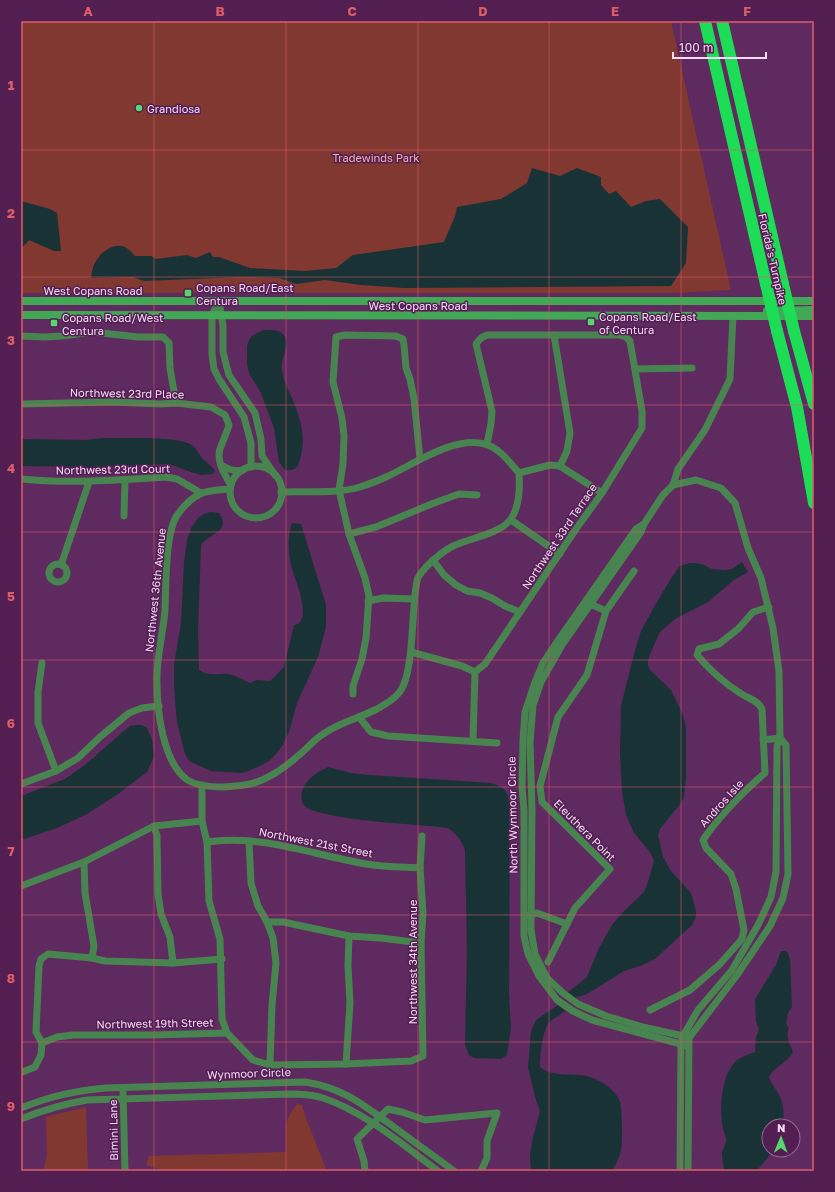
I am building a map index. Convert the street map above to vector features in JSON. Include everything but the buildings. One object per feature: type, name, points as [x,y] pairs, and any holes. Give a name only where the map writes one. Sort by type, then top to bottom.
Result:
[{"type":"highway","name":"Florida's Turnpike","points":[[706,21],[777,332],[796,407],[814,503]]},
{"type":"highway","name":"Florida's Turnpike","points":[[722,21],[794,331],[814,404]]},
{"type":"main road","name":"West Copans Road","points":[[21,301],[814,301]]},
{"type":"main road","points":[[42,315],[43,301]]},
{"type":"main road","points":[[571,316],[572,301]]},
{"type":"main road","points":[[733,316],[752,311],[814,310]]},
{"type":"main road","name":"West Copans Road","points":[[21,315],[814,316]]},
{"type":"street","points":[[219,301],[222,315],[226,364],[230,375],[255,413],[261,439],[262,456],[281,486],[282,492],[277,506],[266,516],[258,518],[246,516],[236,509],[232,503],[230,487],[233,479],[243,469]]},
{"type":"street","points":[[219,301],[212,316],[212,354],[214,369],[244,417],[251,443],[251,467]]},
{"type":"street","points":[[733,316],[730,379],[705,430],[678,469],[674,485],[696,480],[721,488],[736,503],[748,548],[761,578],[769,607],[779,671],[780,738],[776,746],[776,872],[771,896],[735,972]]},
{"type":"street","points":[[21,336],[45,337],[93,332],[138,337],[163,337],[169,343],[170,368],[176,403]]},
{"type":"street","points":[[353,694],[353,686],[362,659],[366,638],[368,601],[365,578],[349,534],[339,490],[343,464],[344,436],[342,418],[333,382],[336,337],[345,335],[396,336],[403,339],[406,368],[414,398],[420,459]]},
{"type":"street","points":[[487,444],[492,410],[476,344],[481,338],[487,335],[554,335],[570,433],[567,451],[560,466]]},
{"type":"street","name":"Northwest 33rd Terrace","points":[[475,672],[485,664],[602,493],[642,428],[642,411],[630,341],[626,337],[619,335],[554,335]]},
{"type":"street","points":[[214,369],[226,364]]},
{"type":"street","points":[[635,369],[692,368]]},
{"type":"street","name":"Northwest 23rd Place","points":[[21,404],[113,402],[161,404],[176,403],[211,407],[225,415],[229,425],[218,456],[230,487]]},
{"type":"street","points":[[247,429],[258,427]]},
{"type":"street","points":[[226,1033],[222,1019],[222,959],[220,939],[209,901],[206,842],[202,821],[202,785],[215,787],[256,783],[272,775],[304,751],[318,738],[337,725],[380,707],[398,694],[404,684],[410,652],[414,599],[418,578],[433,560],[453,546],[498,529],[511,520],[518,504],[520,488],[519,473],[498,450],[487,444],[472,442],[438,450],[386,477],[359,487],[339,490],[282,492]]},
{"type":"street","points":[[221,465],[238,471],[251,467],[260,467],[275,475]]},
{"type":"street","points":[[519,473],[550,465],[560,466],[602,493]]},
{"type":"street","name":"Northwest 23rd Court","points":[[21,479],[48,482],[89,482],[166,477],[177,479],[201,493]]},
{"type":"street","points":[[124,516],[125,480]]},
{"type":"street","points":[[61,565],[89,482]]},
{"type":"street","name":"North Wynmoor Circle","points":[[674,485],[663,495],[644,524],[636,529],[588,603],[549,666],[541,682],[533,705],[530,743],[530,786],[532,810],[527,915],[524,936],[528,954],[538,976],[557,1000],[592,1020],[685,1045]]},
{"type":"street","points":[[201,493],[230,487]]},
{"type":"street","name":"Northwest 36th Avenue","points":[[201,493],[176,515],[170,531],[164,617],[157,682],[163,738],[172,763],[187,780],[202,785]]},
{"type":"street","points":[[349,534],[376,527],[459,494],[477,495]]},
{"type":"street","points":[[511,520],[560,554]]},
{"type":"street","points":[[433,560],[444,575],[456,585],[467,591],[480,593],[492,598],[505,606],[520,612]]},
{"type":"street","name":"Eleuthera Point","points":[[548,962],[575,908],[610,869],[542,802],[540,786],[558,717],[586,676],[606,611],[634,571]]},
{"type":"street","points":[[368,601],[383,598],[414,599]]},
{"type":"street","points":[[588,603],[606,611]]},
{"type":"street","name":"North Wynmoor Circle","points":[[588,603],[557,642],[544,663],[535,682],[525,712],[522,787],[527,915],[535,954],[547,978],[563,993],[578,1004],[606,1016],[643,1028],[686,1037]]},
{"type":"street","name":"Andros Isle","points":[[650,1010],[690,990],[723,961],[742,939],[744,930],[736,889],[731,874],[706,848],[703,840],[710,829],[739,797],[764,773],[762,709],[760,704],[734,689],[696,655],[699,649],[719,644],[738,628],[753,612],[769,607]]},
{"type":"street","points":[[410,652],[462,666],[475,672],[473,741]]},
{"type":"street","points":[[42,663],[38,692],[38,723],[56,771]]},
{"type":"street","points":[[21,784],[56,771],[78,758],[129,713],[142,708],[159,706]]},
{"type":"street","points":[[359,717],[371,732],[388,736],[497,743]]},
{"type":"street","points":[[763,740],[780,738]]},
{"type":"street","points":[[680,1171],[686,1037],[770,926],[783,898],[788,874],[786,745],[780,738]]},
{"type":"street","points":[[522,787],[540,786]]},
{"type":"street","points":[[21,886],[84,862],[154,826],[202,821]]},
{"type":"street","points":[[154,826],[157,836],[158,894],[161,914],[170,937],[173,963]]},
{"type":"street","name":"Northwest 34th Avenue","points":[[422,836],[420,868],[423,913],[421,943],[423,1056]]},
{"type":"street","name":"Northwest 21st Street","points":[[206,842],[223,839],[278,844],[302,851],[367,864],[420,868]]},
{"type":"street","points":[[249,841],[251,883],[258,906],[267,922],[273,938],[276,963],[272,1005],[270,1065]]},
{"type":"street","points":[[84,862],[85,893],[94,946],[92,958]]},
{"type":"street","points":[[527,915],[536,913],[568,924]]},
{"type":"street","points":[[267,922],[283,922],[350,936],[421,943]]},
{"type":"street","points":[[346,1064],[350,1003],[348,966],[350,936]]},
{"type":"street","points":[[21,1072],[25,1072],[35,1066],[41,1054],[42,1043],[36,1032],[39,966],[41,959],[48,954],[92,958],[105,961],[173,963],[222,959]]},
{"type":"street","points":[[723,961],[735,972]]},
{"type":"street","name":"Northwest 19th Street","points":[[42,1043],[57,1037],[73,1035],[226,1033],[253,1060],[270,1065],[411,1061],[423,1056]]},
{"type":"street","points":[[685,1045],[688,1171]]},
{"type":"street","name":"Wynmoor Circle","points":[[21,1108],[46,1098],[76,1091],[305,1082],[320,1084],[338,1090],[359,1101],[454,1171]]},
{"type":"street","name":"Bimini Lane","points":[[123,1088],[125,1171]]},
{"type":"street","name":"Wynmoor Circle","points":[[21,1119],[37,1112],[63,1104],[87,1100],[294,1094],[322,1097],[339,1104],[373,1123],[438,1171]]},
{"type":"street","points":[[365,1171],[364,1161],[357,1139],[388,1109],[425,1120],[497,1112],[487,1141],[487,1158],[481,1171]]},
{"type":"green space","name":"Tradewinds Park","points":[[21,21],[671,21],[731,290],[675,293],[21,293]]},
{"type":"green space","points":[[297,1104],[302,1105],[327,1171],[164,1171],[146,1165],[149,1156],[286,1152],[286,1126],[292,1111]]},
{"type":"green space","points":[[86,1107],[88,1171],[43,1171],[47,1156],[46,1117]]},
{"type":"shaded area","points":[[532,168],[560,176],[577,168],[601,177],[601,185],[609,194],[616,191],[631,207],[646,201],[660,199],[688,227],[686,263],[671,286],[404,288],[361,285],[325,280],[296,284],[280,278],[242,277],[144,281],[133,277],[91,278],[93,266],[97,259],[104,251],[118,246],[128,249],[135,256],[151,256],[156,259],[187,255],[196,258],[210,252],[213,257],[219,257],[250,268],[305,271],[336,268],[353,255],[444,242],[455,216],[457,207],[501,199],[527,183]]},
{"type":"shaded area","points":[[21,201],[50,209],[57,213],[61,251],[54,251],[29,240],[21,249]]},
{"type":"shaded area","points":[[263,330],[275,330],[283,334],[286,341],[286,349],[282,362],[283,373],[285,383],[302,427],[303,435],[302,451],[299,462],[296,468],[291,470],[285,470],[279,462],[274,428],[260,391],[250,375],[247,365],[247,346],[249,340],[252,336]]},
{"type":"shaded area","points":[[103,438],[150,438],[176,440],[193,446],[215,471],[213,474],[201,475],[169,464],[94,467],[21,466],[21,439],[85,440]]},
{"type":"shaded area","points":[[210,512],[219,513],[223,524],[218,532],[201,545],[198,631],[199,670],[210,674],[236,676],[250,683],[256,680],[270,681],[284,667],[294,625],[298,624],[302,618],[303,611],[300,593],[291,567],[289,555],[289,537],[292,523],[301,524],[326,605],[326,627],[318,657],[297,703],[289,732],[282,746],[269,761],[243,773],[211,771],[189,761],[185,754],[177,722],[174,664],[181,623],[184,563],[187,540],[191,528],[198,518]]},
{"type":"shaded area","points":[[742,562],[748,572],[734,580],[708,602],[675,619],[660,632],[648,660],[650,670],[671,690],[683,715],[686,727],[686,779],[684,797],[660,829],[658,835],[663,857],[671,871],[691,893],[696,911],[696,917],[692,925],[655,959],[643,965],[624,971],[587,994],[574,998],[567,993],[587,977],[599,948],[612,925],[644,892],[654,861],[649,851],[634,833],[626,815],[622,791],[620,753],[621,706],[641,631],[658,600],[680,566],[696,563],[712,569],[725,570],[732,569]]},
{"type":"shaded area","points":[[142,725],[147,728],[152,739],[154,757],[147,772],[118,794],[87,814],[57,828],[21,840],[21,796],[65,779],[85,765],[130,726]]},
{"type":"shaded area","points":[[328,767],[351,773],[370,775],[491,783],[506,791],[510,808],[509,993],[511,1028],[507,1055],[501,1059],[474,1058],[469,1055],[465,1045],[467,951],[465,850],[460,840],[454,832],[448,828],[341,817],[309,809],[303,804],[301,796],[304,787],[312,776]]},
{"type":"shaded area","points":[[781,951],[788,953],[790,959],[792,1007],[788,1013],[786,1024],[789,1028],[789,1043],[793,1052],[787,1060],[769,1077],[779,1094],[784,1118],[761,1118],[761,1158],[768,1158],[756,1171],[724,1171],[722,1153],[726,1138],[723,1129],[721,1103],[724,1084],[731,1067],[736,1061],[755,1052],[756,1037],[759,1030],[756,1021],[755,999],[776,965]]},
{"type":"shaded area","points":[[558,1005],[565,1011],[550,1022],[546,1028],[540,1057],[540,1067],[554,1073],[591,1077],[609,1087],[618,1097],[621,1107],[622,1142],[619,1158],[612,1171],[531,1171],[530,1155],[532,1141],[540,1111],[528,1068],[531,1031],[536,1020]]},
{"type":"place","name":"Grandiosa","points":[[139,108]]},
{"type":"place","name":"Copans Road/East Centura","points":[[188,293]]},
{"type":"place","name":"Copans Road/East of Centura","points":[[591,322]]},
{"type":"place","name":"Copans Road/West Centura","points":[[54,323]]}]
